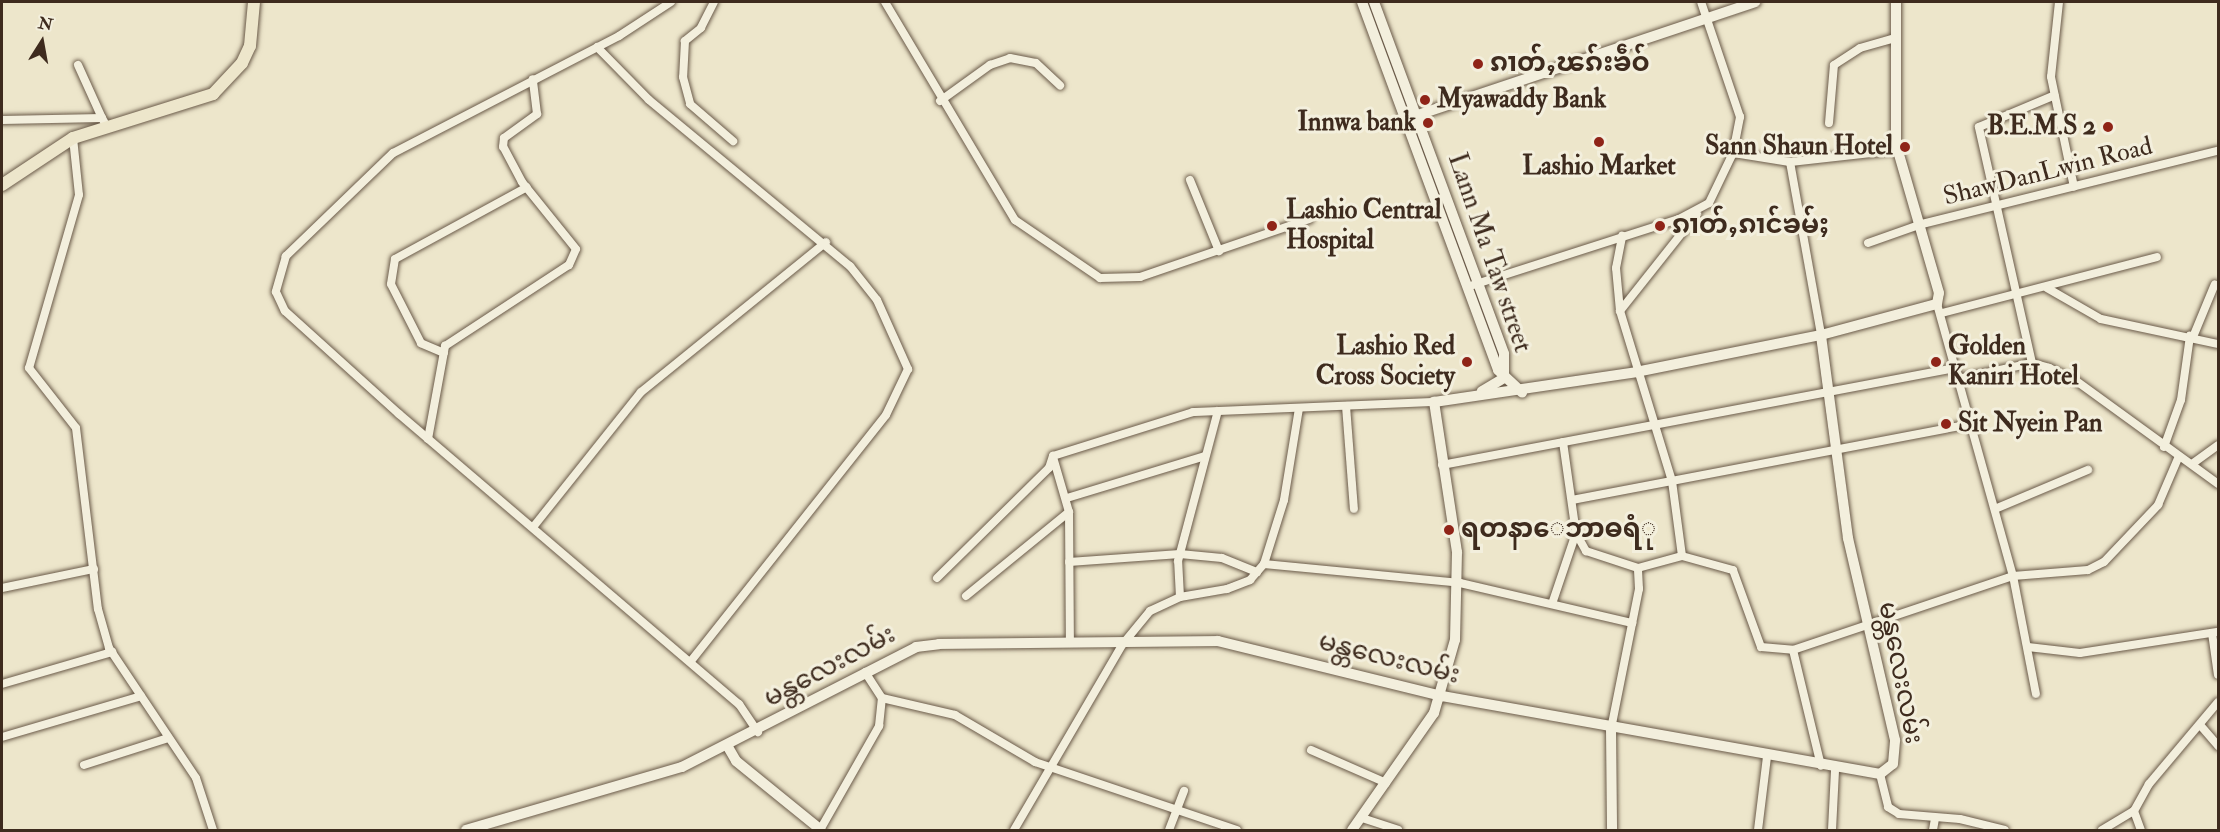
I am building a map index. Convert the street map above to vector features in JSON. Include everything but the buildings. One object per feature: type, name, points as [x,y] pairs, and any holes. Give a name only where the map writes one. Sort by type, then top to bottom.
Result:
[{"type":"main road","points":[[2,185],[73,138],[104,123],[193,105],[234,77],[250,46],[254,2]]},
{"type":"main road","name":"Lann Ma Taw street","points":[[1362,2],[1373,9],[1418,115],[1504,354],[1504,378]]},
{"type":"main road","points":[[1406,119],[1707,21],[1755,2]]},
{"type":"main road","points":[[1352,831],[1442,696],[1460,583],[1434,402],[1478,394],[1522,392],[1636,372],[1939,309],[1939,293],[1922,224],[1898,150],[1896,2]]},
{"type":"main road","name":"Lann Ma Taw street","points":[[1373,9],[1406,119],[1504,378]]},
{"type":"main road","name":"မန္တလေးလမ်း","points":[[466,831],[622,786],[728,747],[865,672],[916,647],[1070,642],[1122,645],[1238,644],[1442,696],[1835,770],[1880,774],[1896,754],[1869,623],[1848,538],[1839,449],[1821,335]]},
{"type":"main road","points":[[1478,394],[1504,378],[1522,392]]},
{"type":"main road","points":[[1611,729],[1613,830]]},
{"type":"main road","points":[[728,747],[736,761],[816,829]]},
{"type":"street","points":[[671,2],[597,47],[393,153],[286,256],[276,282],[285,311],[428,439],[534,526],[691,661],[739,704],[758,732]]},
{"type":"street","points":[[714,2],[701,28],[686,40],[682,77],[690,104],[733,141]]},
{"type":"street","points":[[885,2],[940,101],[1016,220],[1100,278],[1140,277],[1309,219]]},
{"type":"street","points":[[1620,311],[1700,211],[1732,153],[1739,126],[1737,98],[1701,2]]},
{"type":"street","points":[[2059,2],[2050,63],[2074,187]]},
{"type":"street","points":[[1829,123],[1834,65],[1860,48],[1896,38]]},
{"type":"street","points":[[597,47],[649,100],[826,242],[877,300],[905,356],[906,375],[872,434],[691,661]]},
{"type":"street","points":[[940,101],[990,65],[1010,58],[1036,63],[1060,85]]},
{"type":"street","points":[[2,120],[104,123],[78,64]]},
{"type":"street","points":[[428,439],[444,353],[455,336],[569,265],[576,249],[527,187],[503,147],[504,138],[537,114],[533,79]]},
{"type":"street","points":[[2032,363],[1979,127],[2055,95]]},
{"type":"street","points":[[73,138],[79,195],[29,368],[76,428],[98,609],[112,652],[196,778],[213,831]]},
{"type":"street","points":[[1732,153],[1790,162],[1898,150]]},
{"type":"street","name":"ShawDanLwin Road","points":[[1868,243],[1922,224],[2218,151]]},
{"type":"street","points":[[1790,162],[1821,335]]},
{"type":"street","points":[[1190,180],[1219,251]]},
{"type":"street","points":[[444,353],[421,343],[391,284],[395,260],[527,187]]},
{"type":"street","points":[[1469,286],[1700,211]]},
{"type":"street","points":[[1622,236],[1616,268],[1620,311],[1636,372],[1672,481],[1682,556]]},
{"type":"street","points":[[534,526],[641,392],[826,242]]},
{"type":"street","points":[[2036,694],[2013,576],[1939,309],[2016,296],[2157,257]]},
{"type":"street","points":[[2164,447],[2181,400],[2191,337],[2215,284]]},
{"type":"street","points":[[2047,288],[2101,319],[2218,344]]},
{"type":"street","points":[[1958,379],[2032,363],[2075,380],[2164,447],[2192,464],[2218,484]]},
{"type":"street","points":[[1442,465],[1955,368]]},
{"type":"street","points":[[1053,456],[1193,412],[1434,402]]},
{"type":"street","points":[[1346,406],[1354,509]]},
{"type":"street","points":[[1014,831],[1122,645],[1150,611],[1180,597],[1227,589],[1257,572],[1264,564],[1284,500],[1299,408]]},
{"type":"street","points":[[1180,597],[1180,554],[1218,411]]},
{"type":"street","points":[[1572,500],[1972,424]]},
{"type":"street","points":[[1552,601],[1576,533],[1563,442]]},
{"type":"street","points":[[2192,464],[2218,445]]},
{"type":"street","points":[[1053,456],[1067,498],[1069,512],[1070,642]]},
{"type":"street","points":[[937,578],[1049,468],[1053,456]]},
{"type":"street","points":[[1067,498],[1205,456]]},
{"type":"street","points":[[1576,533],[1591,555],[1638,568],[1682,556],[1733,570],[1761,647],[1793,650],[2013,576],[2088,570],[2120,551],[2158,505],[2179,456]]},
{"type":"street","points":[[1995,509],[2088,470]]},
{"type":"street","points":[[966,596],[1069,512]]},
{"type":"street","points":[[1069,562],[1180,554],[1222,558],[1257,572]]},
{"type":"street","points":[[1264,564],[1460,583],[1552,601],[1632,623]]},
{"type":"street","points":[[1611,729],[1632,623],[1638,568]]},
{"type":"street","points":[[2,588],[94,569]]},
{"type":"street","points":[[2028,647],[2080,653],[2215,633],[2218,675]]},
{"type":"street","points":[[1793,650],[1821,766]]},
{"type":"street","points":[[2,684],[112,652]]},
{"type":"street","points":[[816,829],[879,726],[882,698],[865,672]]},
{"type":"street","points":[[2,736],[141,696]]},
{"type":"street","points":[[882,698],[955,715],[1051,768],[1235,830]]},
{"type":"street","points":[[2102,831],[2134,812],[2149,784],[2218,702]]},
{"type":"street","points":[[2200,725],[2218,746]]},
{"type":"street","points":[[84,765],[168,738]]},
{"type":"street","points":[[1311,750],[1386,783]]},
{"type":"street","points":[[1758,831],[1767,757]]},
{"type":"street","points":[[1832,831],[1835,770]]},
{"type":"street","points":[[1880,774],[1888,807],[1935,819],[1977,822],[2005,831]]},
{"type":"street","points":[[1168,831],[1174,810],[1184,791]]},
{"type":"street","points":[[2134,812],[2141,831]]},
{"type":"street","points":[[1362,818],[1398,831]]},
{"type":"street","points":[[1933,831],[1935,819]]},
{"type":"place","name":"ၵၢတ်ႇၽၵ်းၶဵဝ်","points":[[1478,64]]},
{"type":"place","name":"Myawaddy Bank","points":[[1425,100]]},
{"type":"place","name":"Innwa bank","points":[[1428,123]]},
{"type":"place","name":"B.E.M.S 2","points":[[2108,127]]},
{"type":"place","name":"Lashio Market","points":[[1599,142]]},
{"type":"place","name":"Sann Shaun Hotel","points":[[1905,147]]},
{"type":"place","name":"Lashio Central Hospital","points":[[1272,226]]},
{"type":"place","name":"ၵၢတ်ႇၵၢင်ၶမ်ႈ","points":[[1660,226]]},
{"type":"place","name":"Lashio Red Cross Society","points":[[1467,362]]},
{"type":"place","name":"Golden Kaniri Hotel","points":[[1936,362]]},
{"type":"place","name":"Sit Nyein Pan","points":[[1946,424]]},
{"type":"place","name":"ရတနာေဘာဓရံု","points":[[1449,530]]}]
